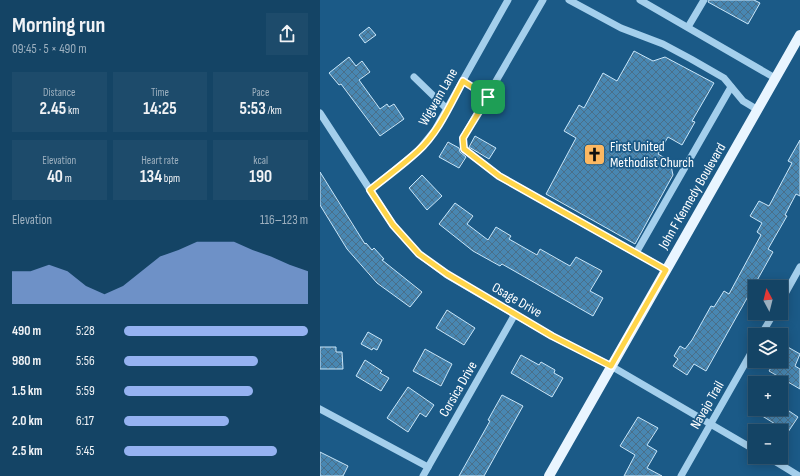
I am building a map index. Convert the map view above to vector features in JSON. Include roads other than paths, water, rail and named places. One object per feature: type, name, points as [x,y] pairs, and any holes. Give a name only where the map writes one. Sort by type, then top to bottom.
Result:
[{"type":"main road","name":"John F Kennedy Boulevard","points":[[549,476],[800,35]]},
{"type":"street","name":"Wigwam Lane","points":[[370,190],[418,151],[435,130],[508,0]]},
{"type":"street","points":[[544,0],[463,138],[464,149],[499,176],[666,270]]},
{"type":"street","points":[[569,0],[621,28],[663,44],[691,58],[724,78],[743,100],[758,110]]},
{"type":"street","points":[[640,0],[775,78]]},
{"type":"street","points":[[688,27],[704,0]]},
{"type":"street","points":[[414,77],[447,109]]},
{"type":"street","points":[[463,81],[488,97]]},
{"type":"street","points":[[636,253],[731,87]]},
{"type":"street","name":"Osage Drive","points":[[320,113],[393,225],[419,254],[447,274],[552,336],[611,366],[748,446]]},
{"type":"street","points":[[788,288],[800,267]]},
{"type":"street","name":"Corsica Drive","points":[[423,476],[515,314]]},
{"type":"street","name":"Navajo Trail","points":[[681,476],[748,358]]},
{"type":"street","points":[[320,409],[428,467]]},
{"type":"street","points":[[779,464],[799,476]]},
{"type":"place","name":"First United Methodist Church","points":[[594,154]]}]
